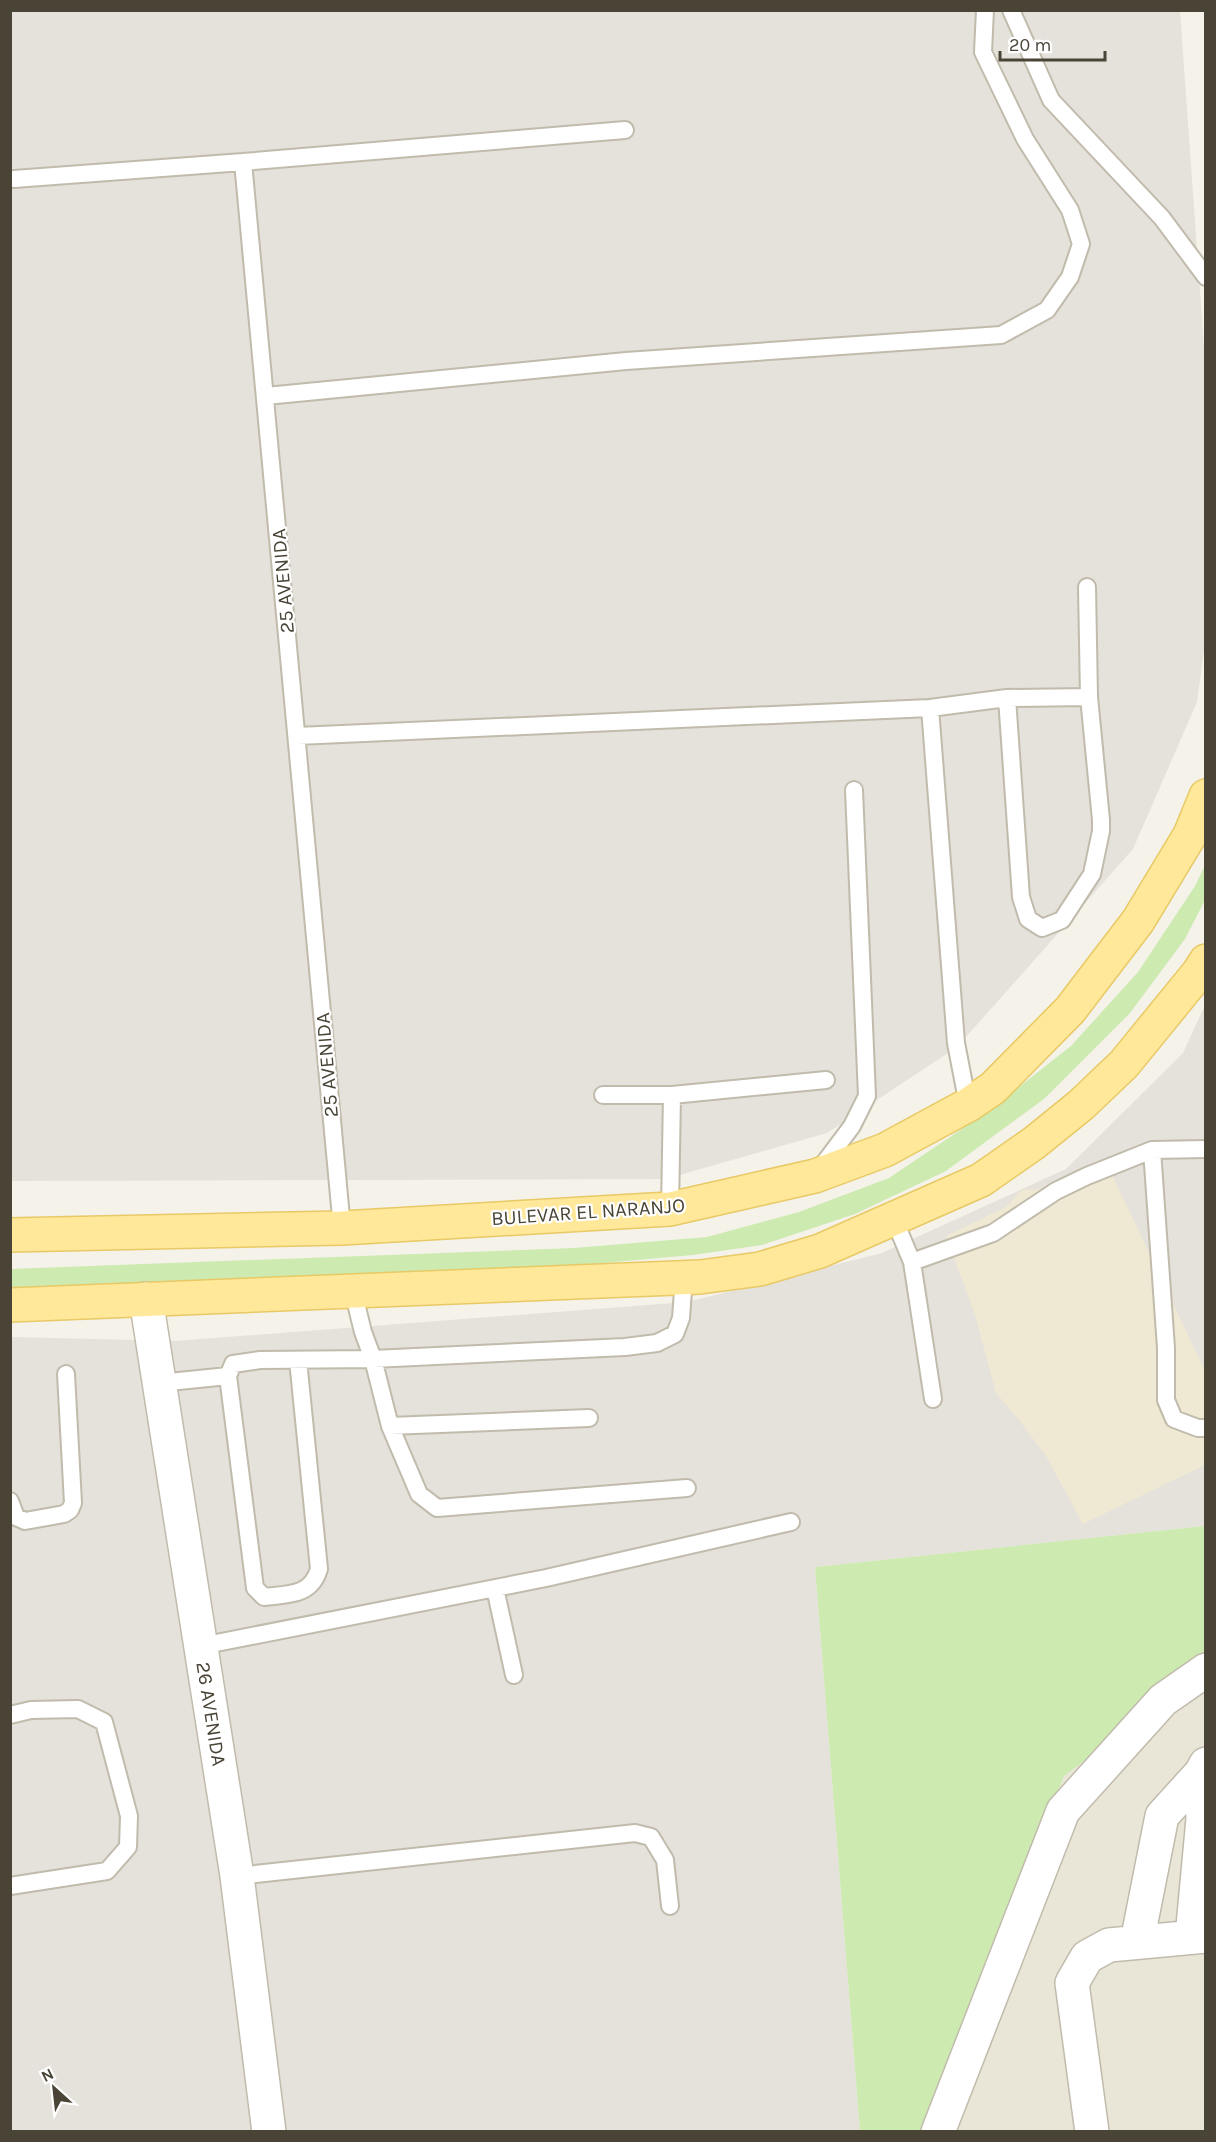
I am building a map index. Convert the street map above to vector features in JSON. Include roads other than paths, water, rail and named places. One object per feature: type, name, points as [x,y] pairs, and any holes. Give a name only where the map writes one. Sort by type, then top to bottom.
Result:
[{"type":"main road","name":"BULEVAR EL NARANJO","points":[[10,1235],[342,1228],[670,1209],[815,1176],[885,1150],[968,1105],[993,1088],[1070,1010],[1138,921],[1190,835],[1206,796]]},
{"type":"main road","points":[[10,1305],[469,1288],[684,1277],[760,1269],[820,1251],[981,1180],[1034,1143],[1124,1064],[1206,961]]},
{"type":"street","name":"26 AVENIDA","points":[[146,1299],[237,1876],[269,2132]]},
{"type":"street","points":[[938,2132],[1063,1811],[1163,1700],[1206,1670]]},
{"type":"street","points":[[1092,2132],[1072,1983],[1087,1957],[1109,1946],[1198,1936],[1203,1768]]},
{"type":"street","points":[[1137,1942],[1162,1816],[1203,1768]]},
{"type":"lane","points":[[266,396],[626,361],[1001,335],[1047,310],[1070,277],[1081,244],[1071,210],[1025,139],[983,52],[985,10]]},
{"type":"lane","points":[[1011,10],[1051,100],[1162,218],[1206,277]]},
{"type":"lane","points":[[14,179],[625,130]]},
{"type":"lane","name":"25 AVENIDA","points":[[243,162],[342,1228]]},
{"type":"lane","points":[[1007,698],[1021,897],[1028,919],[1042,928],[1062,920],[1092,874],[1101,831],[1089,698],[1087,588]]},
{"type":"lane","points":[[297,736],[930,708],[1007,698],[1089,698]]},
{"type":"lane","points":[[930,708],[956,1043],[968,1105]]},
{"type":"lane","points":[[815,1176],[852,1126],[867,1096],[854,790]]},
{"type":"lane","points":[[603,1095],[672,1095],[826,1080]]},
{"type":"lane","points":[[670,1209],[672,1095]]},
{"type":"lane","points":[[912,1262],[993,1233],[1056,1191],[1152,1150],[1206,1149]]},
{"type":"lane","points":[[1152,1150],[1166,1348],[1166,1400],[1174,1419],[1198,1428],[1206,1428]]},
{"type":"lane","points":[[894,1219],[912,1262],[933,1399]]},
{"type":"lane","points":[[298,1360],[319,1569],[315,1582],[306,1590],[264,1597],[255,1588],[228,1376],[233,1364],[246,1361],[298,1360],[373,1359],[625,1347],[657,1343],[675,1334],[681,1318],[684,1277]]},
{"type":"lane","points":[[353,1291],[390,1426],[419,1494],[437,1508],[687,1488]]},
{"type":"lane","points":[[10,1501],[16,1517],[25,1521],[64,1514],[70,1510],[73,1503],[66,1374]]},
{"type":"lane","points":[[159,1383],[228,1376]]},
{"type":"lane","points":[[390,1426],[590,1418]]},
{"type":"lane","points":[[201,1646],[546,1578],[791,1522]]},
{"type":"lane","points":[[495,1588],[514,1675]]},
{"type":"lane","points":[[10,1715],[32,1710],[78,1709],[104,1722],[129,1816],[128,1847],[107,1871],[10,1886]]},
{"type":"lane","points":[[237,1876],[635,1833],[651,1837],[665,1860],[670,1906]]}]
